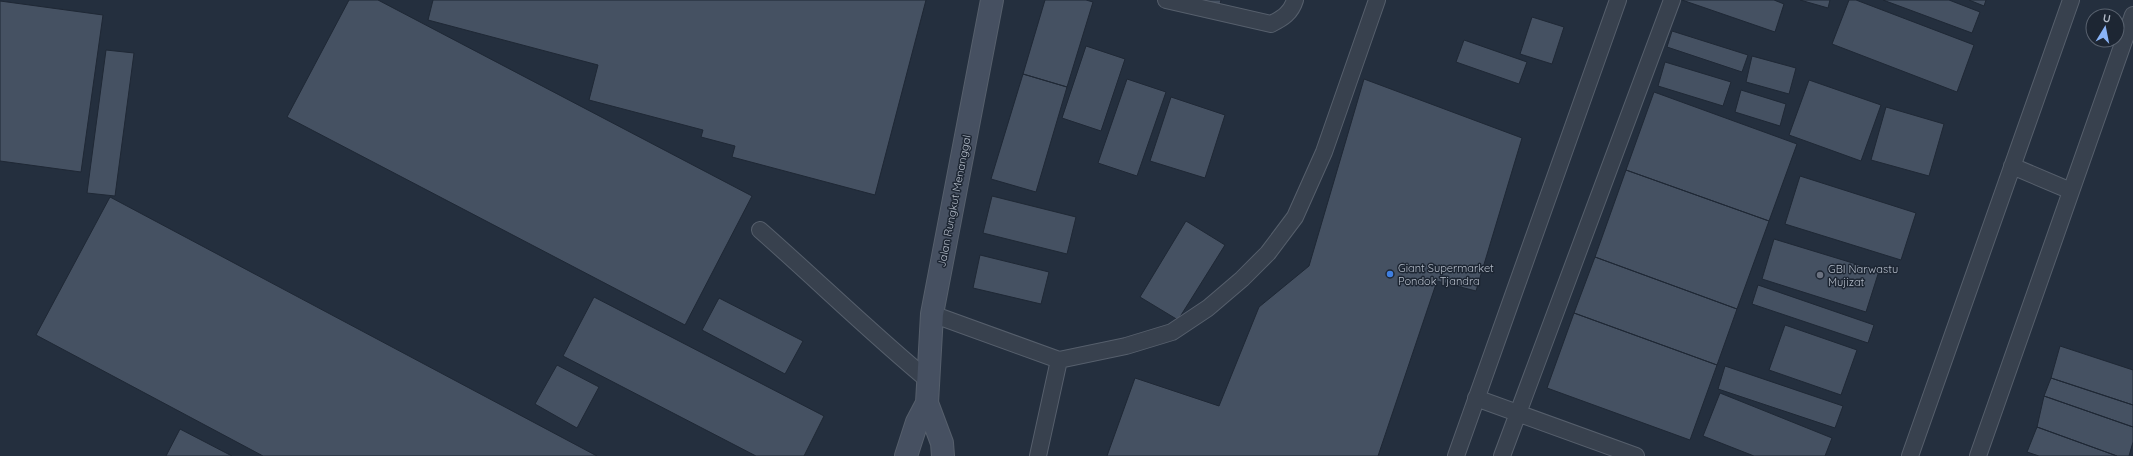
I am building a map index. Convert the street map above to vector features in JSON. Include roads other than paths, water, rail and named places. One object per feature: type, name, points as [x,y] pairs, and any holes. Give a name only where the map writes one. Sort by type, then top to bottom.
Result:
[{"type":"main road","name":"Jalan Rungkut Menanggal","points":[[906,456],[917,422],[927,403],[932,314],[992,0]]},
{"type":"main road","name":"Jalan Rungkut Menanggal","points":[[927,403],[942,443],[943,456]]},
{"type":"lane","points":[[1166,0],[1271,24],[1284,18],[1292,9],[1295,0]]},
{"type":"lane","points":[[932,314],[1059,360],[1126,346],[1172,332],[1208,308],[1242,279],[1268,253],[1295,217],[1324,152],[1377,0]]},
{"type":"lane","points":[[1456,456],[1618,0]]},
{"type":"lane","points":[[1502,456],[1516,413],[1672,0]]},
{"type":"lane","points":[[1910,456],[2071,0]]},
{"type":"lane","points":[[1978,456],[2133,15]]},
{"type":"lane","points":[[2012,166],[2071,191]]},
{"type":"lane","points":[[760,230],[851,311],[879,340],[929,380]]},
{"type":"lane","points":[[1038,456],[1059,360]]},
{"type":"lane","points":[[1476,398],[1636,456]]},
{"type":"place","name":"Giant Supermarket Pondok Tjandra","points":[[1390,274]]},
{"type":"place","name":"GBI Narwastu Mujizat","points":[[1820,275]]}]
